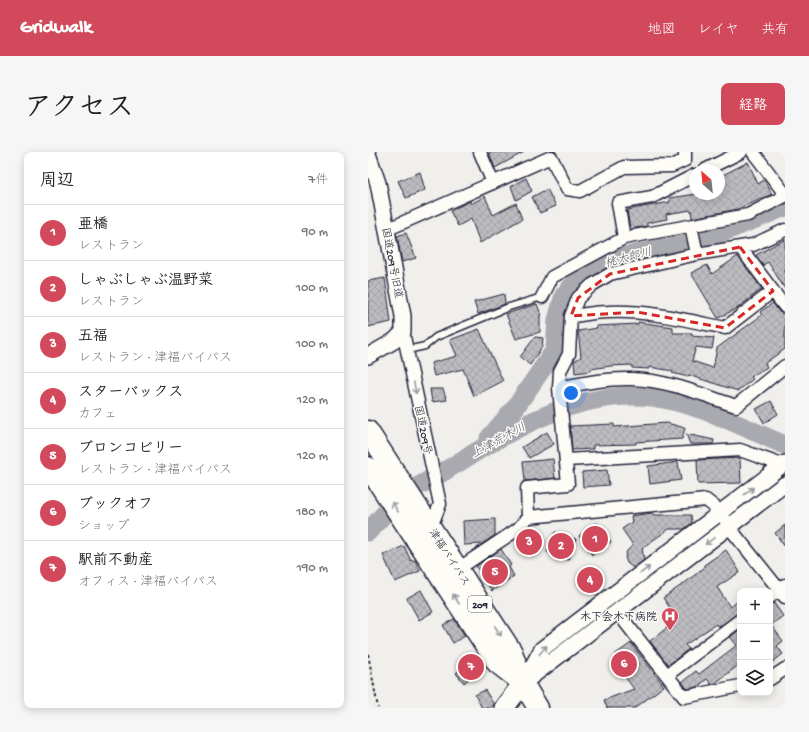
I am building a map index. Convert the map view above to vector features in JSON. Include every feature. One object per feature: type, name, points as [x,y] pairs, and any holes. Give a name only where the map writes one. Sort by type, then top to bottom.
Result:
[{"type":"highway","name":"津福バイパス","points":[[368,432],[391,466],[423,533],[497,662],[523,683]]},
{"type":"highway","name":"津福バイパス","points":[[370,470],[423,533],[458,569],[512,652],[523,683]]},
{"type":"highway","name":"209","points":[[523,683],[538,708]]},
{"type":"main road","points":[[504,708],[523,683]]},
{"type":"street","points":[[480,152],[494,183]]},
{"type":"street","points":[[386,230],[494,183],[550,154],[567,188],[580,190],[624,167],[672,166],[685,160],[685,152]]},
{"type":"street","points":[[717,164],[741,152]]},
{"type":"street","points":[[542,297],[552,277],[624,238],[748,215],[785,195],[753,152]]},
{"type":"street","name":"国道209号旧道","points":[[368,154],[378,183],[404,316],[403,332]]},
{"type":"street","points":[[624,238],[618,203],[652,197],[689,178]]},
{"type":"street","points":[[692,226],[696,254]]},
{"type":"street","points":[[458,569],[518,529],[528,517],[527,488],[568,484],[559,388],[560,371],[569,354],[571,316],[578,298],[592,285],[610,274],[696,254],[753,245],[785,230]]},
{"type":"street","points":[[740,247],[785,307]]},
{"type":"street","points":[[571,316],[608,312],[637,312],[663,315],[725,328],[773,291]]},
{"type":"street","points":[[368,356],[394,341],[403,332]]},
{"type":"street","name":"国道209号","points":[[403,332],[440,504],[423,533]]},
{"type":"street","points":[[559,388],[602,380],[633,379],[660,382],[736,406],[785,366]]},
{"type":"street","points":[[566,460],[740,450],[784,464]]},
{"type":"street","points":[[523,683],[542,649],[784,464]]},
{"type":"street","points":[[523,683],[553,658],[785,484]]},
{"type":"street","points":[[528,517],[706,500],[721,512],[729,527],[780,592]]},
{"type":"street","points":[[625,622],[684,697],[737,687]]},
{"type":"street","points":[[667,675],[737,622]]},
{"type":"street","points":[[773,678],[785,669]]},
{"type":"lane","points":[[407,350],[425,346],[436,337],[509,307],[542,297]]},
{"type":"path","points":[[368,654],[378,708]]},
{"type":"highlighted area","points":[[740,247],[773,291],[725,328],[637,312],[571,316],[578,298],[610,274]]},
{"type":"building","points":[[524,152],[495,168],[489,153]]},
{"type":"building","points":[[748,162],[758,184],[764,180],[772,194],[738,209],[692,218],[691,210],[666,214],[667,219],[647,223],[647,226],[630,229],[627,210],[670,202],[669,198],[689,195],[689,200],[725,200],[725,174]]},
{"type":"building","points":[[420,172],[425,190],[406,198],[398,181]]},
{"type":"building","points":[[526,178],[532,191],[516,200],[511,186]]},
{"type":"building","points":[[547,189],[556,206],[540,213],[532,197]]},
{"type":"building","points":[[485,196],[493,215],[516,203],[522,219],[480,243],[471,219],[458,226],[450,211],[470,201],[471,204]]},
{"type":"building","points":[[406,233],[416,258],[402,262],[397,236]]},
{"type":"building","points":[[785,239],[785,289],[768,262],[763,265],[756,255]]},
{"type":"building","points":[[738,256],[762,289],[736,309],[718,318],[691,273],[707,265],[712,274]]},
{"type":"building","points":[[385,278],[391,322],[368,327],[368,281]]},
{"type":"building","points":[[504,294],[505,304],[478,314],[474,302]]},
{"type":"building","points":[[773,303],[779,312],[785,314],[785,349],[765,363],[767,367],[751,377],[753,379],[738,391],[688,375],[688,377],[672,373],[673,371],[649,367],[649,369],[632,368],[632,365],[610,366],[575,373],[574,361],[581,357],[578,331],[597,328],[596,326],[638,324],[638,322],[673,327],[673,333],[692,333],[692,336],[714,338],[712,349],[696,347],[692,361],[713,368],[717,348],[762,315],[760,312]]},
{"type":"building","points":[[537,304],[541,315],[540,332],[516,339],[506,314]]},
{"type":"building","points":[[479,329],[503,381],[474,396],[463,369],[434,376],[431,363],[457,356],[450,340]]},
{"type":"building","points":[[535,337],[543,338],[542,347],[530,365],[520,357]]},
{"type":"building","points":[[430,389],[443,389],[447,400],[432,402]]},
{"type":"building","points":[[771,401],[778,414],[764,423],[756,409]]},
{"type":"building","points":[[667,423],[685,428],[682,439],[636,442],[636,444],[593,445],[593,449],[572,450],[570,426],[614,424],[614,427]]},
{"type":"building","points":[[547,432],[554,444],[529,458],[522,447]]},
{"type":"building","points":[[686,434],[714,440],[713,444],[690,444]]},
{"type":"building","points":[[740,458],[741,483],[698,484],[697,460]]},
{"type":"building","points":[[553,459],[555,478],[525,481],[523,462]]},
{"type":"building","points":[[678,462],[681,480],[650,484],[648,466]]},
{"type":"building","points":[[607,470],[609,485],[583,487],[582,472]]},
{"type":"building","points":[[652,513],[654,515],[691,515],[692,523],[684,529],[669,529],[642,548],[644,560],[635,567],[632,567],[627,563],[625,557],[627,551],[633,545],[622,529],[632,522],[631,516]]},
{"type":"building","points":[[495,519],[495,535],[482,544],[464,545],[463,521]]},
{"type":"building","points":[[597,523],[611,542],[592,555],[579,536]]},
{"type":"building","points":[[785,525],[785,547],[775,533]]},
{"type":"building","points":[[535,530],[542,542],[524,553],[516,541]]},
{"type":"building","points":[[555,532],[576,539],[568,560],[547,552]]},
{"type":"building","points":[[404,546],[411,561],[415,560],[420,571],[395,582],[383,555]]},
{"type":"building","points":[[501,549],[511,565],[509,567],[514,576],[492,591],[476,566]]},
{"type":"building","points":[[726,550],[740,572],[717,587],[730,607],[737,602],[737,615],[722,625],[717,626],[716,624],[685,645],[689,649],[668,665],[650,641],[678,619],[663,598],[705,567],[704,565]]},
{"type":"building","points":[[589,567],[601,586],[590,593],[578,574]]},
{"type":"building","points":[[421,590],[433,612],[419,620],[407,598]]},
{"type":"building","points":[[773,603],[783,616],[773,624]]},
{"type":"building","points":[[454,619],[465,636],[453,643],[443,625]]},
{"type":"building","points":[[773,628],[783,641],[777,646],[783,654],[773,662]]},
{"type":"building","points":[[737,631],[737,645],[730,637]]},
{"type":"building","points":[[631,643],[664,686],[635,708],[607,708],[604,700],[634,689],[614,662],[616,654]]},
{"type":"building","points":[[737,645],[737,666],[714,684],[711,684],[707,679],[697,687],[687,689],[682,682],[696,671],[699,674]]},
{"type":"building","points":[[473,660],[481,669],[464,683],[456,673]]},
{"type":"building","points":[[485,690],[494,705],[489,708],[482,708],[475,695]]},
{"type":"waterway","name":"桃太郎川","points":[[489,438],[515,408],[555,350],[557,320],[564,295],[582,275],[599,264],[714,236],[785,207]]},
{"type":"waterway","name":"上津荒木川","points":[[368,532],[399,499],[495,441],[520,427],[545,416],[570,406],[597,400],[624,396],[652,397],[686,404],[720,416],[785,445]]},
{"type":"place","name":"亜橋","points":[[595,539]]},
{"type":"place","name":"五福","points":[[529,542]]},
{"type":"place","name":"しゃぶしゃぶ温野菜","points":[[561,546]]},
{"type":"place","name":"ブロンコビリー","points":[[495,572]]},
{"type":"place","name":"スターバックス","points":[[590,580]]},
{"type":"place","name":"木下会木下病院","points":[[670,631]]},
{"type":"place","name":"ブックオフ","points":[[624,664]]},
{"type":"place","name":"駅前不動産","points":[[471,667]]}]
